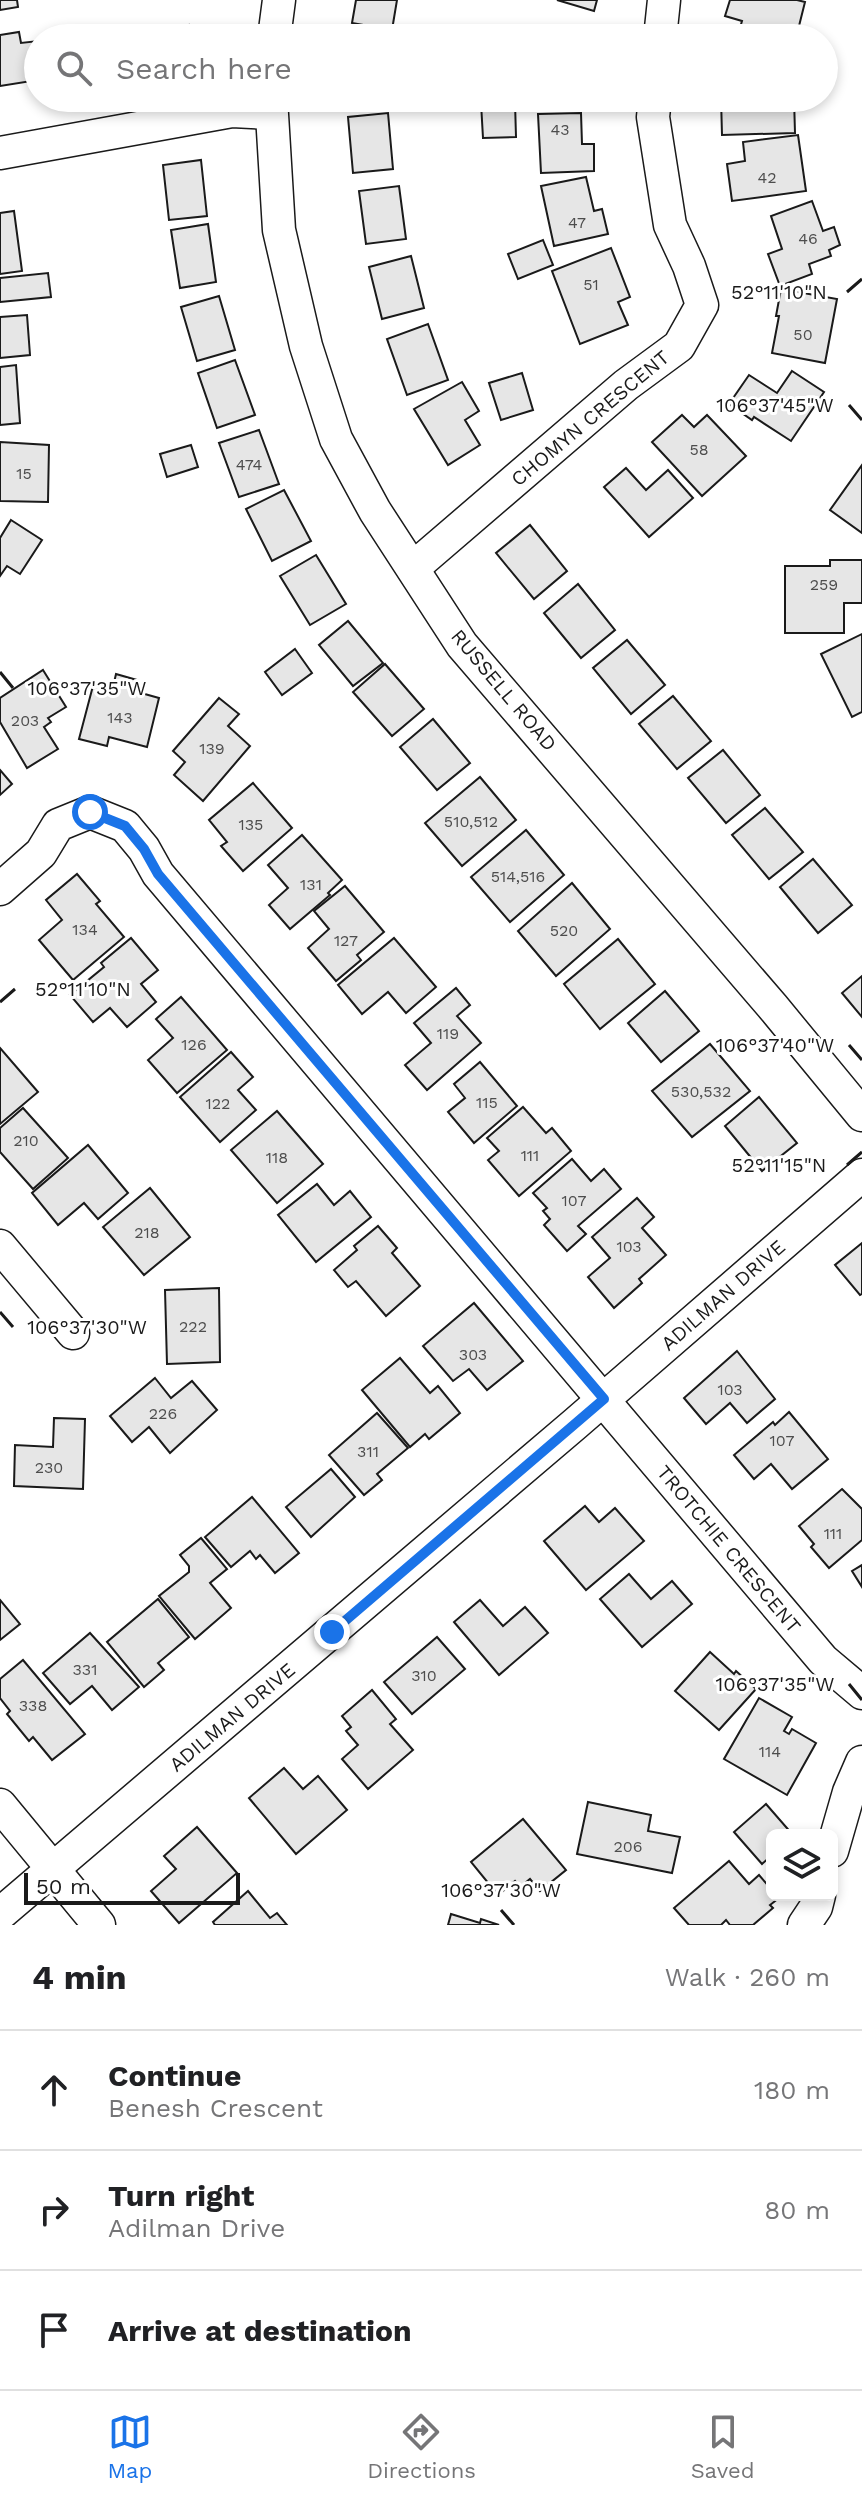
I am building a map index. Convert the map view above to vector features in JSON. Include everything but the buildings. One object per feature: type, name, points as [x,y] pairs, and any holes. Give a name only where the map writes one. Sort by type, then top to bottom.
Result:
[{"type":"street","points":[[276,24],[279,0]]},
{"type":"street","points":[[661,24],[664,0]]},
{"type":"street","points":[[0,153],[226,112]]},
{"type":"street","name":"RUSSELL ROAD","points":[[271,112],[279,230],[306,346],[336,439],[375,511],[462,645],[862,1115]]},
{"type":"street","name":"CHOMYN CRESCENT","points":[[413,568],[626,385],[679,346],[702,305],[689,266],[670,225],[654,112]]},
{"type":"street","name":"TROTCHIE CRESCENT","points":[[0,889],[41,853],[58,825],[90,812],[125,826],[144,849],[158,874],[823,1660],[862,1693]]},
{"type":"street","name":"ADILMAN DRIVE","points":[[0,1914],[862,1175]]},
{"type":"street","points":[[0,1246],[73,1333]]},
{"type":"street","points":[[838,1830],[862,1762]]},
{"type":"street","points":[[0,1805],[99,1925]]},
{"type":"street","points":[[804,1925],[818,1901]]},
{"type":"route","points":[[90,812],[125,826],[144,849],[158,874],[604,1399],[332,1632]]}]
